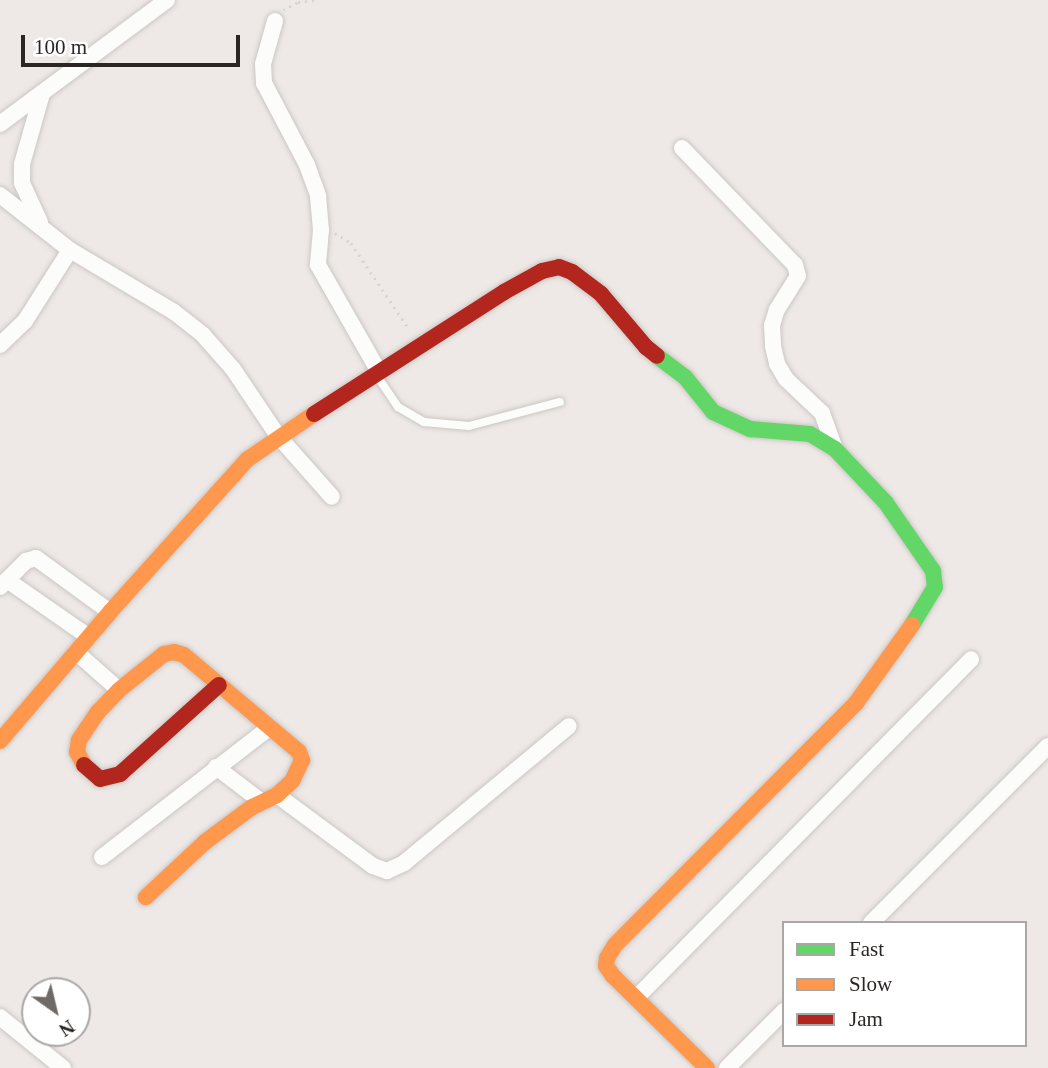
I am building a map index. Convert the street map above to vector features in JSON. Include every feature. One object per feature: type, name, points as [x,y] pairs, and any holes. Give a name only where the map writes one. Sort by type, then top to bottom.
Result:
[{"type":"street","points":[[0,124],[167,0]]},
{"type":"street","points":[[275,21],[263,64],[264,83],[307,164],[318,196],[321,230],[318,265],[323,278],[377,371]]},
{"type":"street","points":[[41,94],[23,164],[22,183],[42,226]]},
{"type":"street","points":[[682,148],[795,265],[798,276],[777,309],[772,325],[773,346],[777,363],[786,379],[822,413],[835,449]]},
{"type":"street","points":[[0,195],[70,250],[174,312],[203,334],[233,369],[278,436],[332,497]]},
{"type":"street","points":[[0,345],[25,321],[70,250]]},
{"type":"street","points":[[0,741],[110,612],[248,459],[377,371],[542,271],[559,267],[572,272],[601,294],[646,347],[680,372],[705,405],[724,419],[750,429],[810,434],[835,449],[872,487],[903,526],[933,571],[935,587],[902,641],[856,703],[615,944],[607,966],[612,976],[707,1068]]},
{"type":"street","points":[[89,637],[3,584],[26,561],[36,558],[110,612]]},
{"type":"street","points":[[76,652],[118,690]]},
{"type":"street","points":[[146,897],[205,842],[292,781],[302,760],[299,752],[219,685],[174,652],[164,654],[118,690],[98,712],[79,740],[77,752],[83,764],[100,779],[120,774],[219,685]]},
{"type":"street","points":[[637,998],[971,659]]},
{"type":"street","points":[[216,767],[373,866],[387,871],[404,863],[569,726]]},
{"type":"street","points":[[103,857],[270,727]]},
{"type":"street","points":[[874,921],[1048,746]]},
{"type":"street","points":[[727,1068],[782,1013]]},
{"type":"street","points":[[3,1023],[61,1067]]},
{"type":"lane","points":[[377,371],[398,407],[424,422],[469,426],[560,402]]},
{"type":"path","points":[[275,21],[288,7],[316,0]]},
{"type":"path","points":[[321,230],[335,233],[352,243],[419,345]]},
{"type":"traffic: fast","points":[[657,356],[685,377],[713,412],[750,429],[810,434],[835,449],[886,503],[933,571],[935,587],[912,625]]},
{"type":"traffic: slow","points":[[0,741],[110,612],[248,459],[314,414]]},
{"type":"traffic: slow","points":[[707,1068],[613,976],[606,966],[607,958],[615,945],[856,703],[912,625]]},
{"type":"traffic: slow","points":[[84,765],[77,752],[79,740],[98,712],[119,690],[164,654],[174,652],[184,655],[299,752],[302,760],[292,781],[277,795],[252,807],[205,842],[146,897]]},
{"type":"traffic: jam","points":[[314,414],[504,292],[542,271],[559,267],[572,272],[601,294],[646,347],[657,356]]},
{"type":"traffic: jam","points":[[84,765],[100,779],[120,774],[219,685]]}]
